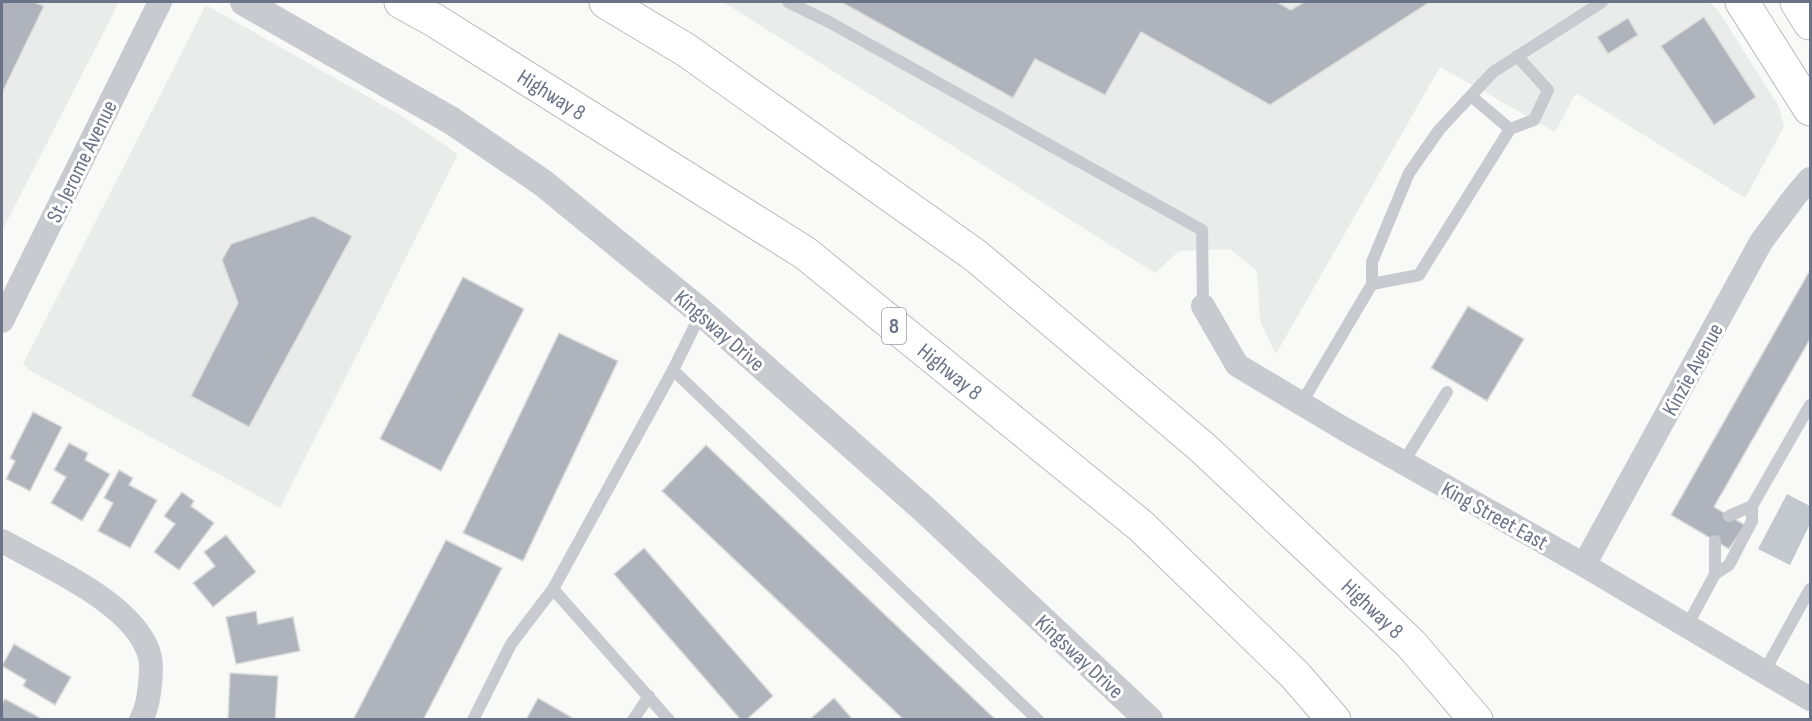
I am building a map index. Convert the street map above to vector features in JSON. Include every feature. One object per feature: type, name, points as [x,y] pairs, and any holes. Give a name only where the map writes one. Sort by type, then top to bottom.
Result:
[{"type":"main road","name":"Highway 8","points":[[401,2],[434,20],[804,253],[1141,526],[1295,675],[1335,720]]},
{"type":"main road","name":"Highway 8","points":[[606,2],[686,50],[976,256],[1203,448],[1411,644],[1476,720]]},
{"type":"main road","points":[[1742,2],[1810,110]]},
{"type":"main road","points":[[1797,2],[1810,23]]},
{"type":"street","name":"St. Jerome Avenue","points":[[2,321],[160,2]]},
{"type":"street","name":"Kingsway Drive","points":[[244,2],[452,121],[543,183],[701,312],[925,510],[1149,720]]},
{"type":"street","name":"Kinzie Avenue","points":[[1584,565],[1761,242],[1810,179]]},
{"type":"street","name":"King Street East","points":[[1203,306],[1237,365],[1403,463],[1584,565],[1810,699]]},
{"type":"street","points":[[2,542],[97,594],[128,621],[141,638],[150,656],[152,671],[149,693],[141,720]]},
{"type":"lane","points":[[788,2],[839,27],[1202,230],[1203,306]]},
{"type":"lane","points":[[1301,404],[1372,284],[1372,262],[1409,173],[1439,130],[1493,72],[1602,2]]},
{"type":"lane","points":[[1372,284],[1419,275],[1510,129],[1534,120],[1548,90],[1517,56]]},
{"type":"lane","points":[[1471,96],[1510,129]]},
{"type":"lane","points":[[473,720],[511,644],[553,590],[673,370],[701,312]]},
{"type":"lane","points":[[673,370],[1038,720]]},
{"type":"lane","points":[[1403,463],[1447,392]]},
{"type":"lane","points":[[1715,574],[1729,566],[1752,521],[1752,506],[1810,405]]},
{"type":"lane","points":[[1729,516],[1752,506]]},
{"type":"lane","points":[[1687,626],[1715,574],[1715,541]]},
{"type":"lane","points":[[1764,672],[1810,589]]},
{"type":"lane","points":[[553,590],[669,720]]},
{"type":"lane","points":[[633,720],[649,696]]},
{"type":"shaded area","points":[[2,2],[119,2],[2,231]]},
{"type":"shaded area","points":[[723,2],[1709,2],[1718,10],[1779,107],[1784,127],[1745,198],[1576,93],[1555,132],[1440,67],[1276,354],[1260,321],[1257,271],[1230,249],[1179,251],[1155,273]]},
{"type":"shaded area","points":[[206,5],[400,115],[458,154],[280,508],[29,370],[23,364]]},
{"type":"shaded area","points":[[1787,494],[1810,506],[1810,524],[1790,565],[1758,549]]},
{"type":"building","points":[[2,2],[34,2],[44,6],[2,93]]},
{"type":"building","points":[[841,2],[1277,2],[1291,10],[1304,2],[1430,2],[1270,105],[1141,32],[1105,95],[1035,59],[1013,98]]},
{"type":"building","points":[[1704,17],[1756,97],[1714,125],[1661,46]]},
{"type":"building","points":[[1628,18],[1638,35],[1608,54],[1597,37]]},
{"type":"building","points":[[313,216],[352,236],[249,427],[191,396],[238,303],[222,260],[231,244]]},
{"type":"building","points":[[1810,270],[1810,339],[1714,507],[1745,525],[1729,549],[1671,515]]},
{"type":"building","points":[[463,277],[524,309],[441,471],[380,439]]},
{"type":"building","points":[[1468,306],[1524,339],[1487,401],[1431,368]]},
{"type":"building","points":[[559,333],[618,361],[523,561],[463,533]]},
{"type":"building","points":[[33,412],[62,427],[30,491],[6,479],[15,461],[10,458]]},
{"type":"building","points":[[69,443],[88,453],[85,460],[110,474],[82,521],[51,503],[66,477],[54,470]]},
{"type":"building","points":[[706,445],[996,720],[904,720],[662,491]]},
{"type":"building","points":[[119,470],[133,478],[129,485],[157,500],[130,548],[98,531],[113,503],[104,498]]},
{"type":"building","points":[[182,492],[194,501],[191,506],[214,523],[179,570],[154,552],[175,524],[164,516]]},
{"type":"building","points":[[226,535],[256,572],[213,607],[193,583],[215,566],[204,552]]},
{"type":"building","points":[[446,540],[502,568],[423,720],[353,720]]},
{"type":"building","points":[[644,548],[773,696],[746,720],[741,720],[614,574]]},
{"type":"building","points":[[256,611],[258,624],[293,617],[300,651],[236,664],[226,617]]},
{"type":"building","points":[[14,644],[71,677],[55,705],[23,686],[26,680],[2,666]]},
{"type":"building","points":[[230,673],[278,676],[275,720],[228,720]]},
{"type":"building","points":[[538,698],[576,720],[526,720]]},
{"type":"building","points":[[834,698],[853,720],[809,720]]},
{"type":"building","points":[[5,699],[44,720],[2,720],[2,704]]}]
